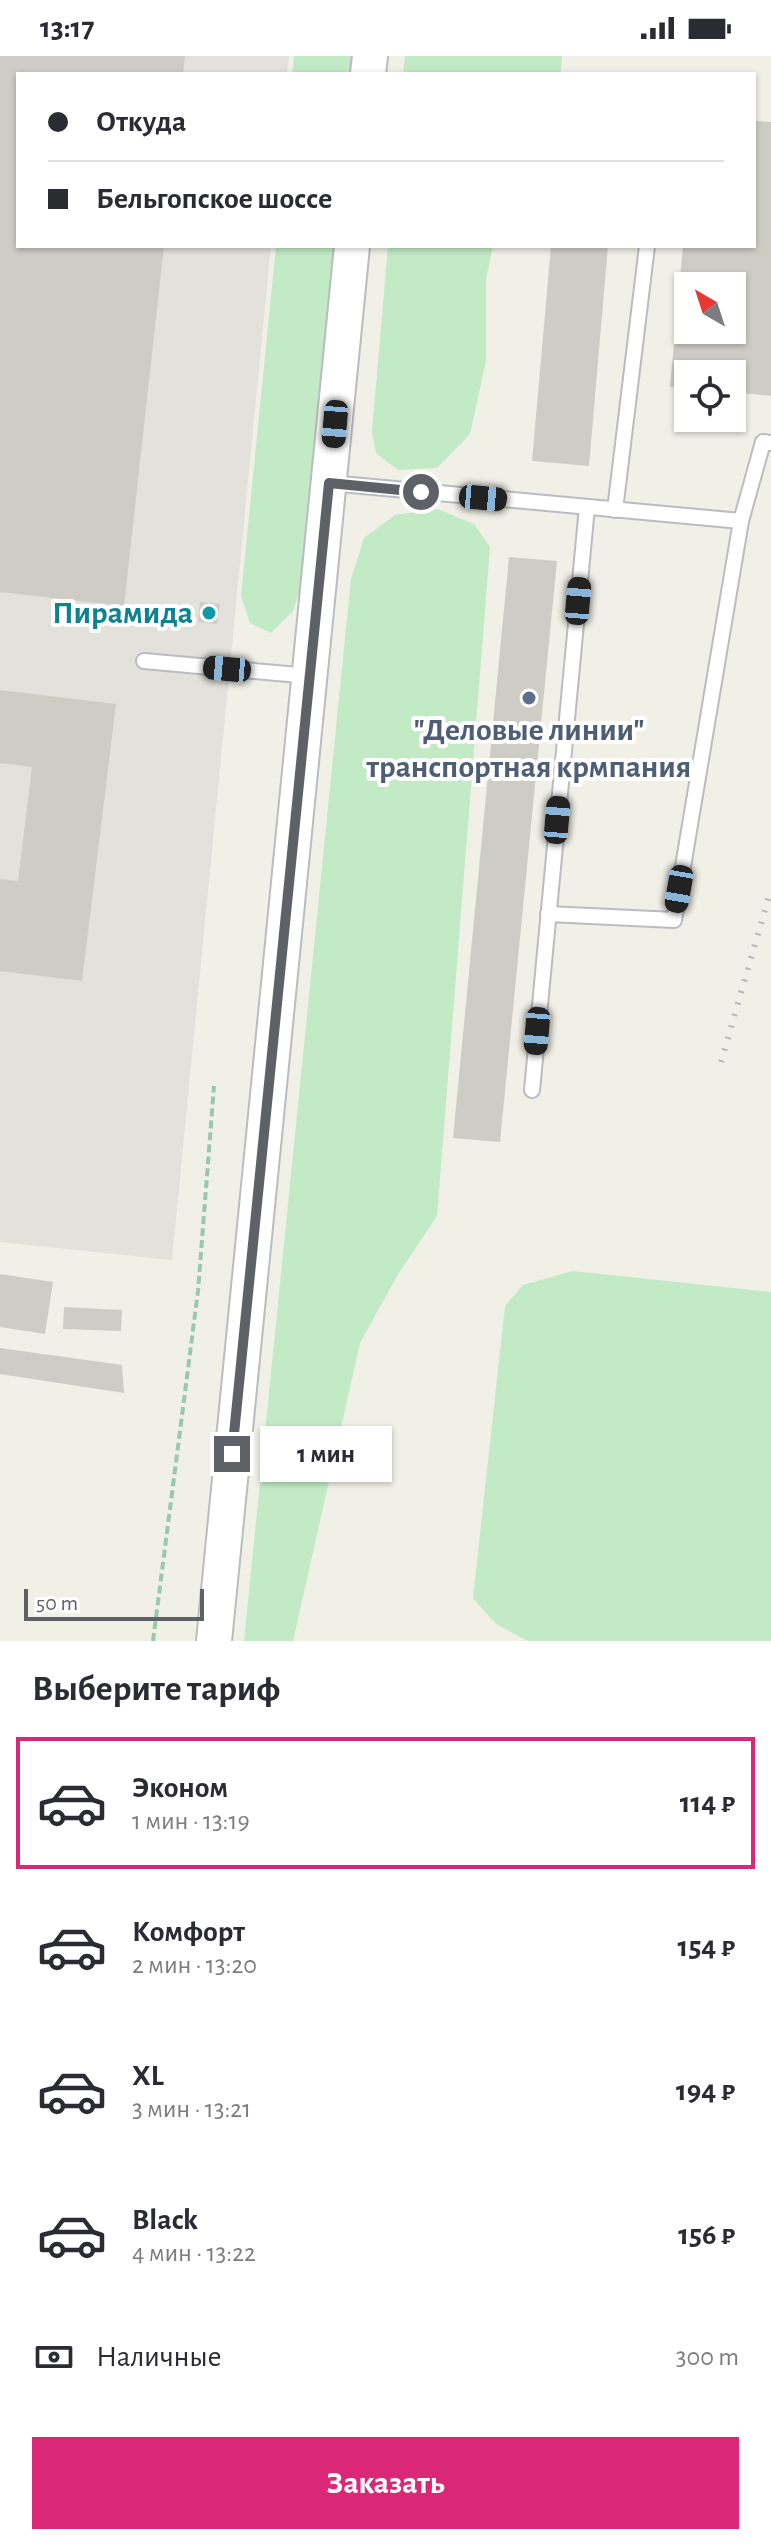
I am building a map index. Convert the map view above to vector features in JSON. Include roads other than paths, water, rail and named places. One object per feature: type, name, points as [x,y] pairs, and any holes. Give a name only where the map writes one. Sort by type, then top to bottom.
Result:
[{"type":"street","points":[[214,1641],[352,248]]},
{"type":"lane","points":[[615,510],[647,248]]},
{"type":"lane","points":[[548,914],[674,920],[741,521],[763,442],[771,443]]},
{"type":"lane","points":[[329,483],[741,521]]},
{"type":"lane","points":[[532,1090],[587,507]]},
{"type":"lane","points":[[144,661],[310,676]]},
{"type":"railway","points":[[721,1062],[771,889]]},
{"type":"place","name":"Пирамида","points":[[209,613]]},
{"type":"place","name":"\"Деловые линии\" транспортная крмпания","points":[[529,698]]}]
